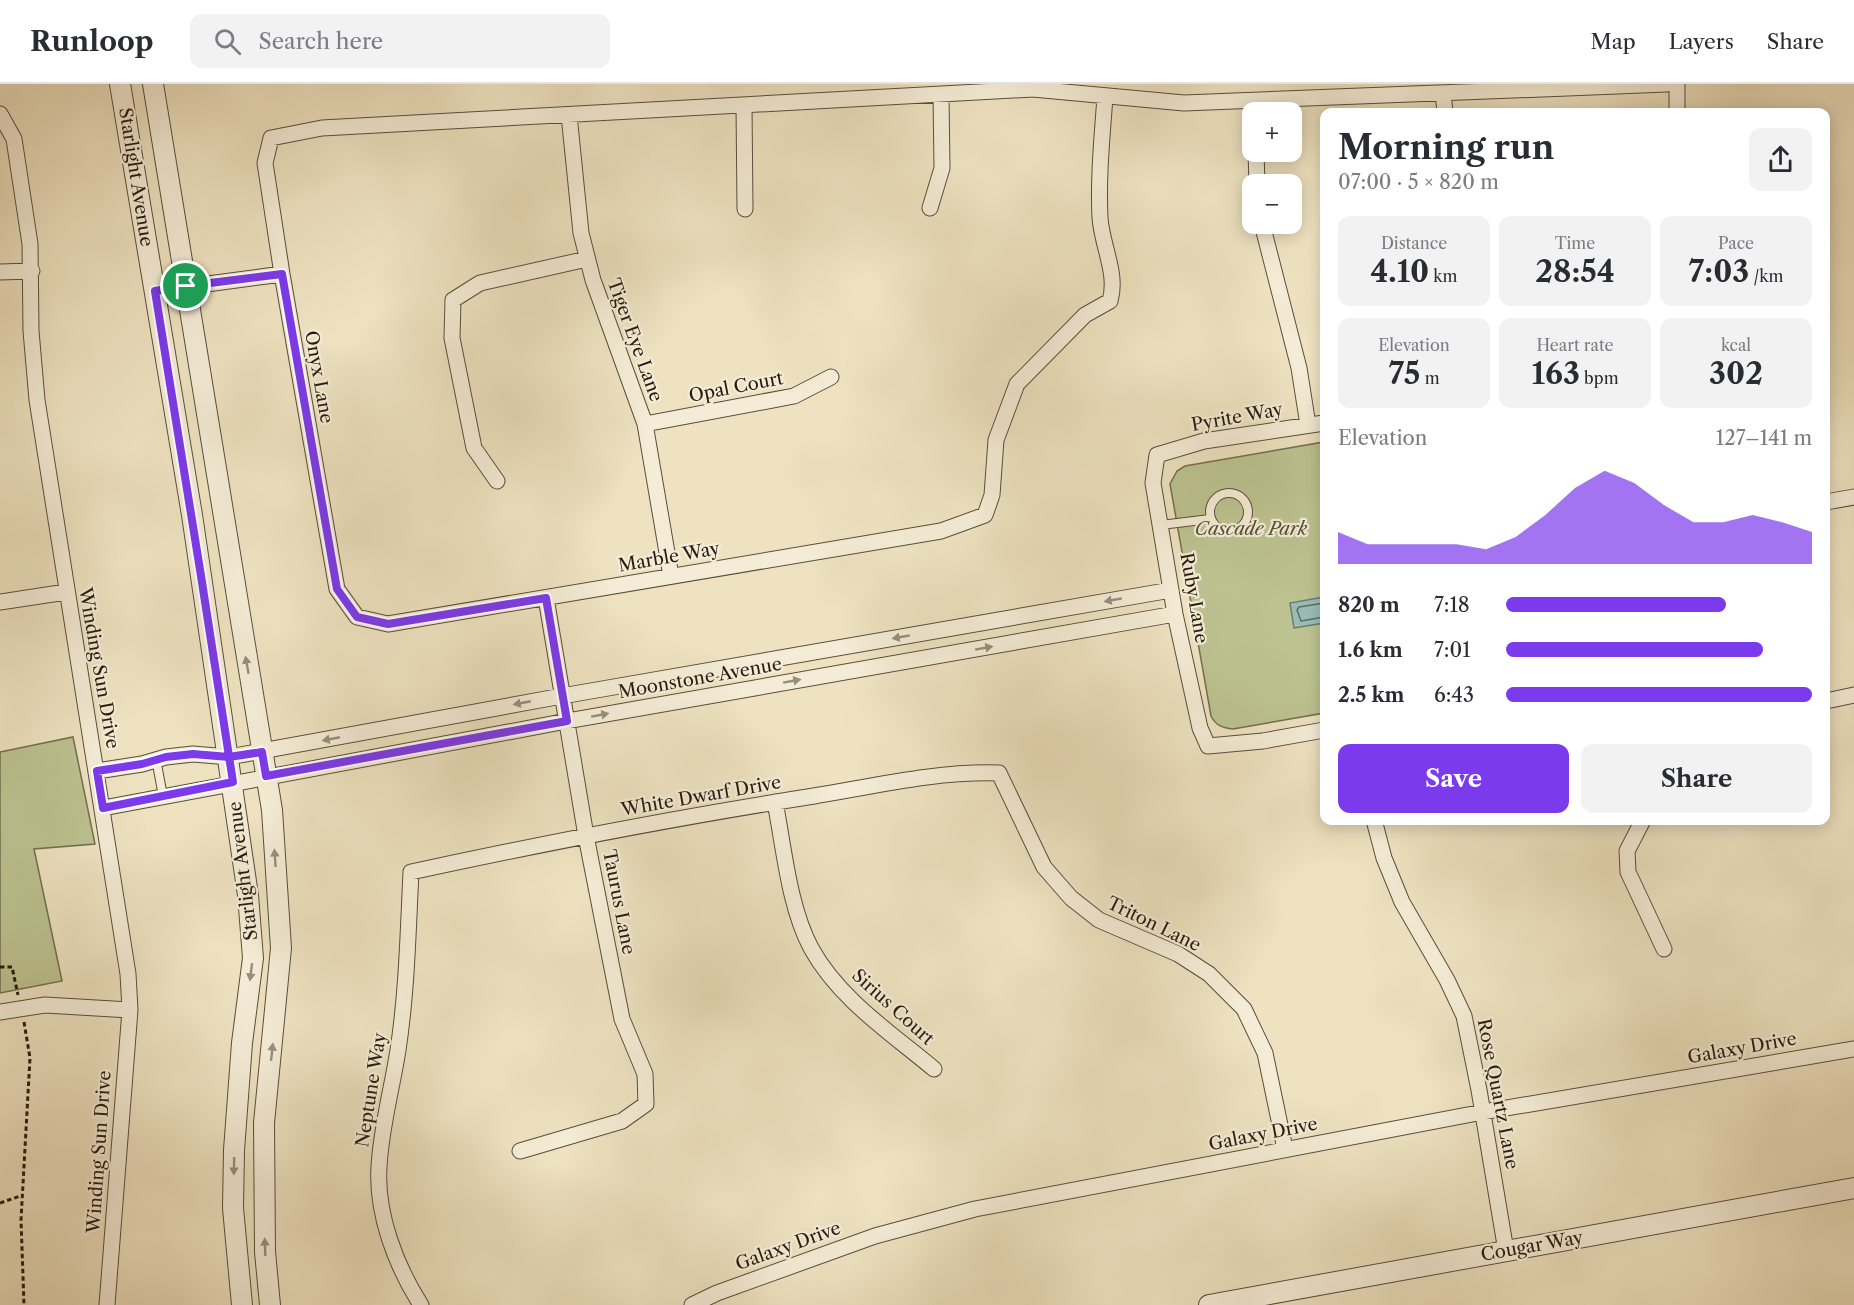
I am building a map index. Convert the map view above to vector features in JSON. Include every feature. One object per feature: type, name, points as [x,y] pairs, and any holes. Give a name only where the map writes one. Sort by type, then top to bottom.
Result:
[{"type":"street","name":"Starlight Avenue","points":[[120,84],[233,782],[248,895],[253,958],[234,1150],[233,1208],[242,1305]]},
{"type":"street","name":"Starlight Avenue","points":[[153,84],[272,810],[281,948],[264,1123],[265,1252],[270,1305]]},
{"type":"street","points":[[1302,103],[1443,93],[1667,84]]},
{"type":"street","points":[[1677,84],[1677,108]]},
{"type":"street","points":[[569,115],[1033,89],[1105,97],[1242,106]]},
{"type":"street","points":[[1443,93],[1445,108]]},
{"type":"street","points":[[930,208],[942,168],[941,95]]},
{"type":"street","name":"Marble Way","points":[[357,617],[388,624],[941,531],[985,515],[992,495],[996,440],[1017,384],[1085,315],[1110,301],[1114,286],[1100,221],[1099,172],[1105,97]]},
{"type":"street","points":[[744,106],[745,209]]},
{"type":"street","name":"Winding Sun Drive","points":[[0,114],[14,140],[32,271],[31,331],[37,400],[128,974],[130,1010],[107,1305]]},
{"type":"street","name":"Onyx Lane","points":[[357,617],[337,589],[265,163],[271,138],[322,128],[569,115]]},
{"type":"street","name":"Tiger Eye Lane","points":[[569,115],[580,234],[645,424],[671,576]]},
{"type":"street","points":[[1265,234],[1299,368],[1308,425]]},
{"type":"street","points":[[497,481],[474,448],[452,338],[453,300],[480,284],[587,259]]},
{"type":"street","points":[[0,272],[32,271]]},
{"type":"street","points":[[155,291],[282,274]]},
{"type":"street","name":"Opal Court","points":[[645,424],[794,396],[831,377]]},
{"type":"street","name":"Pyrite Way","points":[[1156,455],[1204,441],[1320,424]]},
{"type":"street","name":"Ruby Lane","points":[[1156,455],[1153,483],[1175,614],[1200,728],[1208,746],[1263,741],[1320,731]]},
{"type":"street","points":[[1830,501],[1854,497]]},
{"type":"street","name":"Moonstone Avenue","points":[[97,771],[193,754],[229,757],[262,752],[562,696],[1171,590]]},
{"type":"street","points":[[0,602],[66,592]]},
{"type":"street","name":"Taurus Lane","points":[[520,1151],[622,1121],[646,1104],[645,1074],[622,1019],[586,836],[546,598]]},
{"type":"street","name":"Moonstone Avenue","points":[[103,808],[567,721],[1175,614]]},
{"type":"street","points":[[1830,699],[1854,696]]},
{"type":"street","name":"White Dwarf Drive","points":[[411,872],[586,836],[775,802],[964,772],[999,773]]},
{"type":"street","name":"Triton Lane","points":[[999,773],[1044,867],[1071,898],[1099,920],[1178,954],[1209,974],[1244,1009],[1265,1053],[1285,1149]]},
{"type":"street","name":"Sirius Court","points":[[775,802],[796,910],[811,948],[845,994],[934,1069]]},
{"type":"street","name":"Rose Quartz Lane","points":[[1375,825],[1384,858],[1402,902],[1447,980],[1464,1016],[1483,1112],[1506,1251]]},
{"type":"street","points":[[1641,825],[1627,851],[1628,872],[1664,949]]},
{"type":"street","name":"Neptune Way","points":[[411,872],[398,1050],[386,1109],[379,1169],[383,1217],[398,1260],[421,1305]]},
{"type":"street","points":[[0,1012],[45,1005],[130,1010]]},
{"type":"street","name":"Galaxy Drive","points":[[692,1305],[717,1293],[875,1236],[975,1209],[1483,1112],[1854,1049]]},
{"type":"street","name":"Cougar Way","points":[[1209,1305],[1854,1188]]},
{"type":"lane","points":[[1224,493],[1237,494],[1246,503],[1248,509],[1245,521],[1236,530],[1224,531],[1213,524],[1210,519],[1209,513],[1213,500],[1224,493]]},
{"type":"lane","points":[[1161,525],[1210,519]]},
{"type":"lane","points":[[156,759],[163,796]]},
{"type":"path","points":[[0,966],[12,968],[18,998]]},
{"type":"path","points":[[23,1018],[30,1058],[21,1220],[24,1305]]},
{"type":"path","points":[[0,1203],[23,1195]]},
{"type":"green space","name":"Cascade Park","points":[[1320,443],[1320,714],[1233,729],[1223,727],[1211,716],[1170,484],[1177,471],[1185,466]]},
{"type":"green space","points":[[73,737],[95,844],[34,849],[62,981],[0,993],[0,752]]},
{"type":"water","points":[[1320,598],[1320,624],[1294,628],[1290,603]]},
{"type":"route","points":[[186,286],[155,291],[192,515],[229,757],[233,782],[103,808],[97,771],[142,764],[166,757],[193,754],[229,757],[262,752],[266,776],[567,721],[546,598],[388,624],[357,617],[337,589],[282,274],[186,286]]}]
